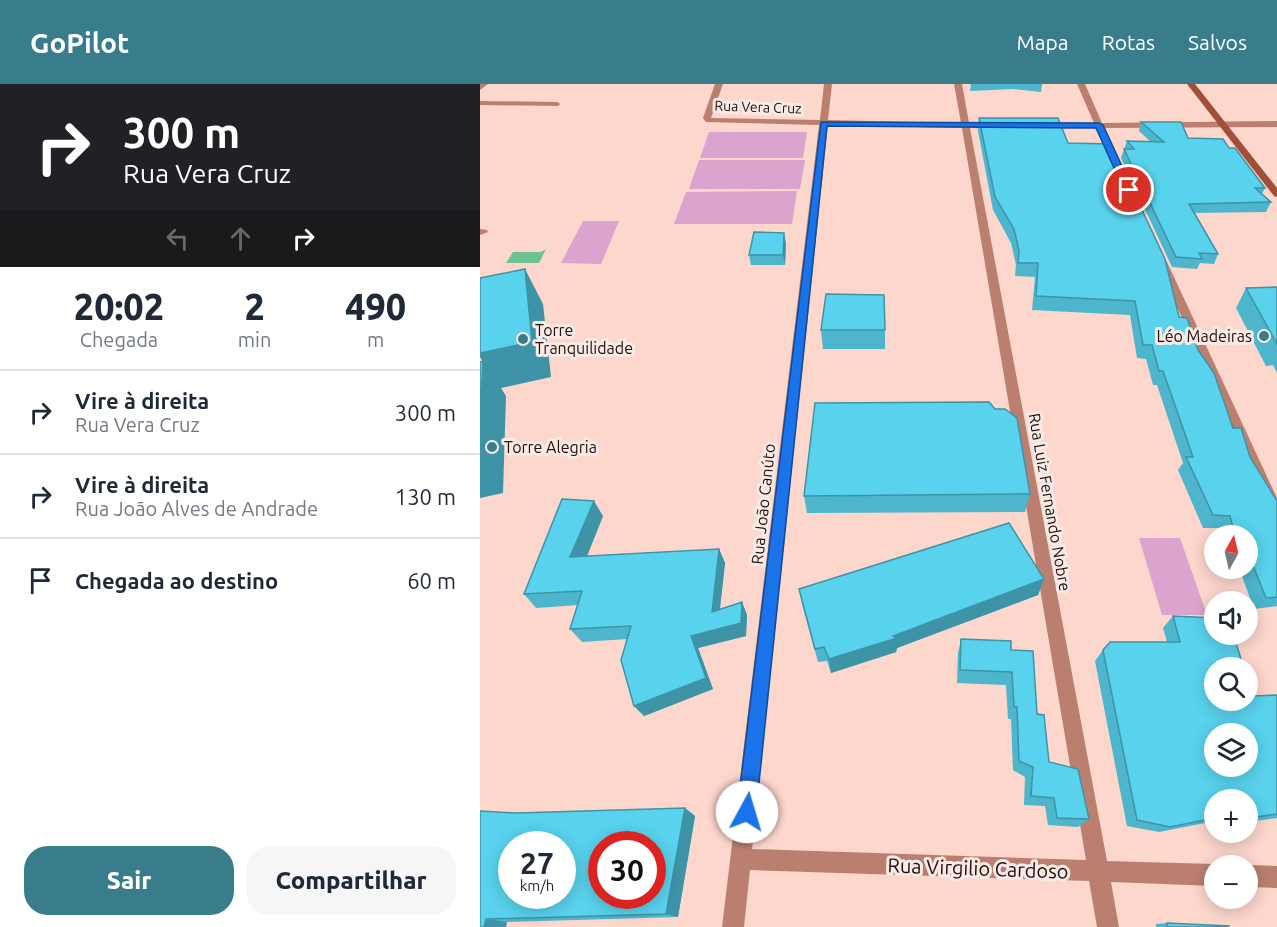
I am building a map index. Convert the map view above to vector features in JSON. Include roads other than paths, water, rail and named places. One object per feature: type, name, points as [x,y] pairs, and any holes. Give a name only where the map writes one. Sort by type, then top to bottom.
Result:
[{"type":"main road","points":[[1191,84],[1277,194]]},
{"type":"street","points":[[480,88],[484,84]]},
{"type":"street","name":"Rua Vera Cruz","points":[[719,84],[707,118],[716,122],[1010,126]]},
{"type":"street","name":"Rua João Canúto","points":[[733,927],[828,84]]},
{"type":"street","name":"Rua Luiz Fernando Nobre","points":[[958,84],[1108,927]]},
{"type":"street","points":[[1081,84],[1119,168]]},
{"type":"street","points":[[480,103],[557,104]]},
{"type":"street","points":[[1032,126],[1277,124]]},
{"type":"street","points":[[1158,255],[1277,513]]},
{"type":"street","name":"Rua Virgilio Cardoso","points":[[741,859],[1204,875]]},
{"type":"street","points":[[1258,876],[1277,877]]},
{"type":"place","name":"Léo Madeiras","points":[[1264,336]]},
{"type":"place","name":"Torre Tranquilidade","points":[[523,339]]},
{"type":"place","name":"Torre Alegria","points":[[492,447]]}]
